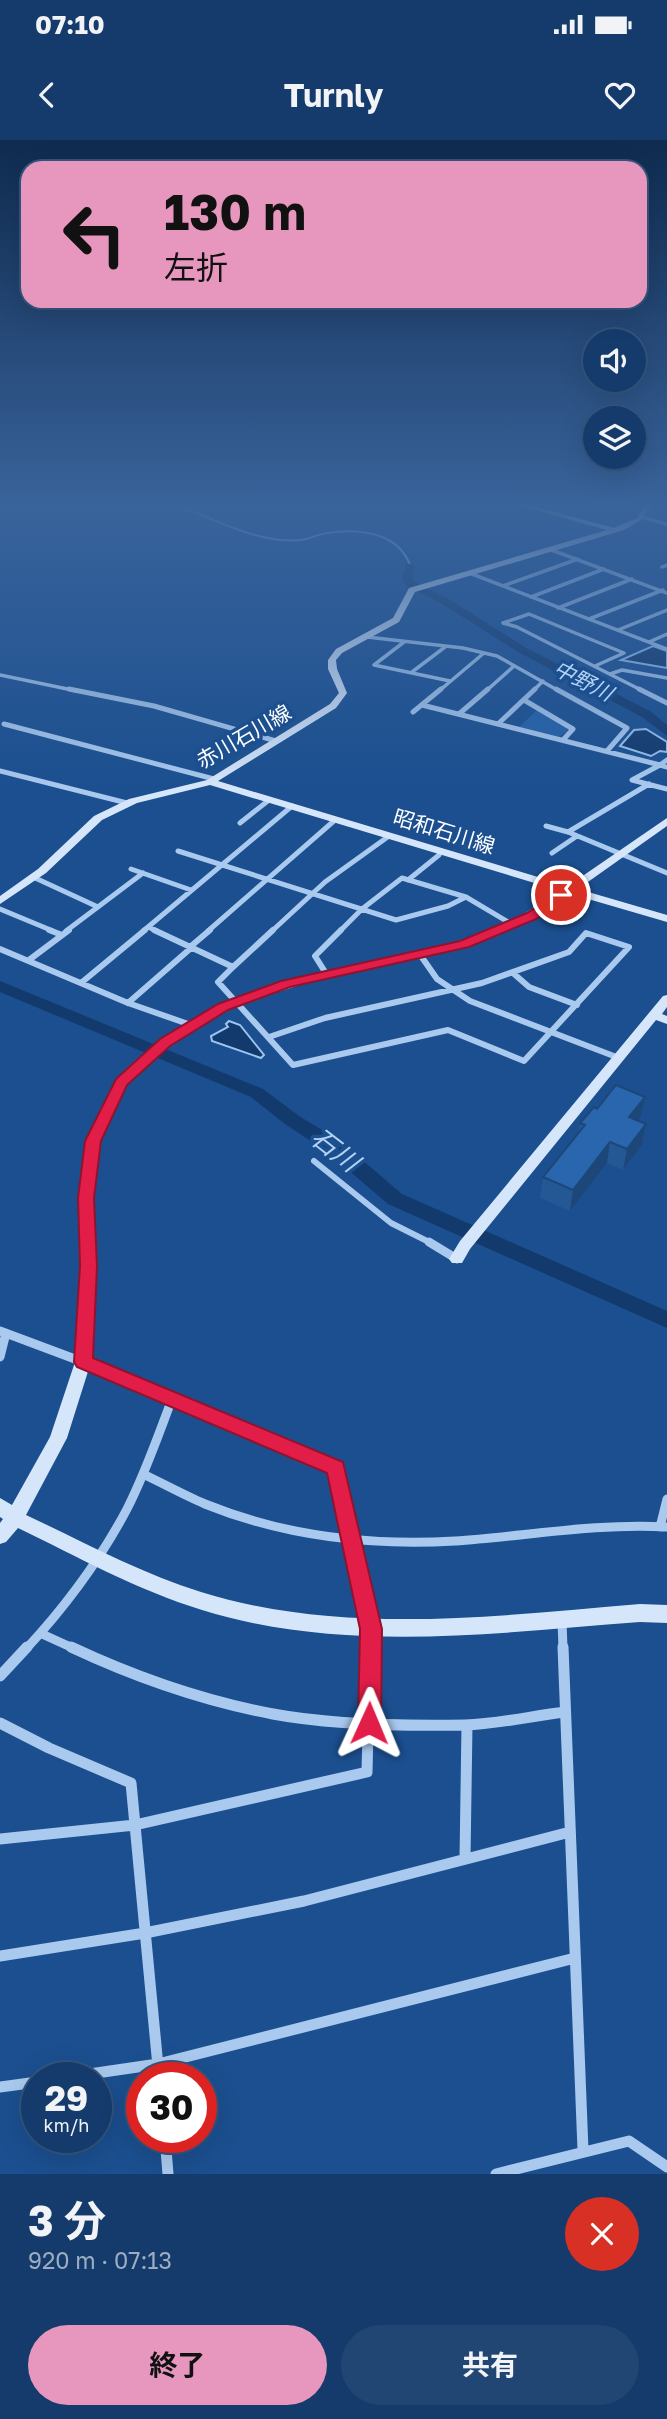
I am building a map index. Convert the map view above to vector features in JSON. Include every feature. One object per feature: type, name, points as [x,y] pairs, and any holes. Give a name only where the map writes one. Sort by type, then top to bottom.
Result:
[{"type":"street","name":"赤川石川線","points":[[0,901],[33,877],[98,818],[127,803],[212,781],[333,706],[341,698],[343,687],[332,670],[331,660],[339,651],[396,620],[407,599]]},
{"type":"street","points":[[535,599],[667,649]]},
{"type":"street","points":[[558,608],[581,599]]},
{"type":"street","points":[[588,619],[643,599]]},
{"type":"street","points":[[618,630],[667,610]]},
{"type":"street","points":[[595,666],[624,653],[529,614],[503,623],[517,627],[667,703]]},
{"type":"street","points":[[649,642],[667,634]]},
{"type":"street","points":[[367,637],[484,653],[514,666],[627,728],[607,751]]},
{"type":"street","points":[[404,641],[374,665],[450,681]]},
{"type":"street","points":[[412,672],[445,646]]},
{"type":"street","points":[[413,712],[484,653]]},
{"type":"street","points":[[459,714],[514,666]]},
{"type":"street","points":[[610,674],[622,670],[667,678]]},
{"type":"street","points":[[0,675],[155,706],[276,741]]},
{"type":"street","points":[[498,724],[543,681]]},
{"type":"street","points":[[524,700],[573,729],[563,740]]},
{"type":"street","points":[[422,705],[667,767]]},
{"type":"street","points":[[4,724],[212,781]]},
{"type":"street","points":[[667,760],[632,780],[667,789]]},
{"type":"street","points":[[0,771],[127,803]]},
{"type":"street","name":"昭和石川線","points":[[212,781],[667,919]]},
{"type":"street","points":[[568,832],[649,784]]},
{"type":"street","points":[[240,822],[269,800]]},
{"type":"street","points":[[81,983],[292,806]]},
{"type":"street","points":[[128,1003],[335,820]]},
{"type":"street","points":[[0,1536],[8,1512],[58,1438],[83,1362],[89,1266],[86,1198],[93,1141],[121,1083],[165,1043],[191,1025],[237,1001],[277,987],[421,956],[464,944],[513,925],[667,821]]},
{"type":"street","points":[[546,826],[568,832],[667,873]]},
{"type":"street","points":[[269,1037],[325,1018],[453,991],[513,973],[569,952],[586,933],[629,947],[524,1061],[448,1030],[293,1065],[218,982],[312,894],[389,835]]},
{"type":"street","points":[[552,853],[578,836]]},
{"type":"street","points":[[178,851],[396,920],[448,906],[466,897]]},
{"type":"street","points":[[408,880],[439,855]]},
{"type":"street","points":[[131,869],[191,890]]},
{"type":"street","points":[[29,960],[143,873]]},
{"type":"street","points":[[33,877],[98,907]]},
{"type":"street","points":[[327,975],[316,956],[362,909],[402,878],[466,897],[513,925]]},
{"type":"street","points":[[0,909],[62,934]]},
{"type":"street","points":[[148,927],[233,967]]},
{"type":"street","points":[[0,949],[128,1003],[191,1025]]},
{"type":"street","points":[[421,956],[437,979],[470,1001],[620,1059]]},
{"type":"street","points":[[513,973],[529,987],[577,1004]]},
{"type":"street","points":[[314,1161],[391,1223],[461,1252],[620,1059],[660,1018],[667,999]]},
{"type":"street","points":[[0,1357],[3,1332],[83,1362],[336,1468],[371,1629],[367,1772],[135,1825],[0,1839]]},
{"type":"street","points":[[0,1676],[42,1634],[98,1557],[126,1510],[143,1474],[172,1399]]},
{"type":"street","points":[[143,1474],[207,1504],[271,1525],[352,1540],[430,1542],[586,1528],[663,1527],[667,1499]]},
{"type":"street","points":[[8,1512],[139,1577],[204,1602],[286,1620],[371,1629],[464,1629],[562,1619],[667,1615]]},
{"type":"street","points":[[562,1619],[583,2150]]},
{"type":"street","points":[[42,1634],[117,1668],[187,1692],[274,1714],[369,1723],[467,1725],[565,1713]]},
{"type":"street","points":[[0,1723],[49,1748],[131,1783],[158,2062]]},
{"type":"street","points":[[465,1859],[467,1725]]},
{"type":"street","points":[[0,1956],[145,1933],[304,1901],[570,1832]]},
{"type":"street","points":[[192,2062],[575,1958]]},
{"type":"street","points":[[0,2087],[21,2084]]},
{"type":"street","points":[[496,2174],[583,2150],[629,2141],[667,2167]]},
{"type":"street","points":[[166,2153],[168,2174]]},
{"type":"shaded area","points":[[653,646],[667,651],[667,668],[621,660]]},
{"type":"shaded area","points":[[537,710],[568,730],[559,737],[519,727]]},
{"type":"shaded area","points":[[646,729],[667,742],[667,752],[660,751],[651,756],[620,746],[634,730]]},
{"type":"shaded area","points":[[229,1021],[240,1025],[264,1055],[261,1058],[212,1041],[211,1036],[228,1027],[226,1024]]},
{"type":"building","points":[[616,1085],[645,1097],[629,1117],[646,1124],[627,1149],[610,1142],[573,1190],[543,1177],[585,1125],[580,1123],[594,1107],[597,1109]]},
{"type":"waterway","name":"中野川","points":[[441,599],[524,651],[646,714],[667,732]]},
{"type":"waterway","name":"石川","points":[[0,986],[257,1093],[292,1120],[333,1146],[395,1199],[667,1320]]},
{"type":"route","points":[[369,1723],[371,1629],[336,1468],[83,1362],[89,1266],[86,1198],[93,1141],[121,1083],[165,1043],[223,1007],[286,984],[421,956],[464,944],[531,916],[561,895]]}]
